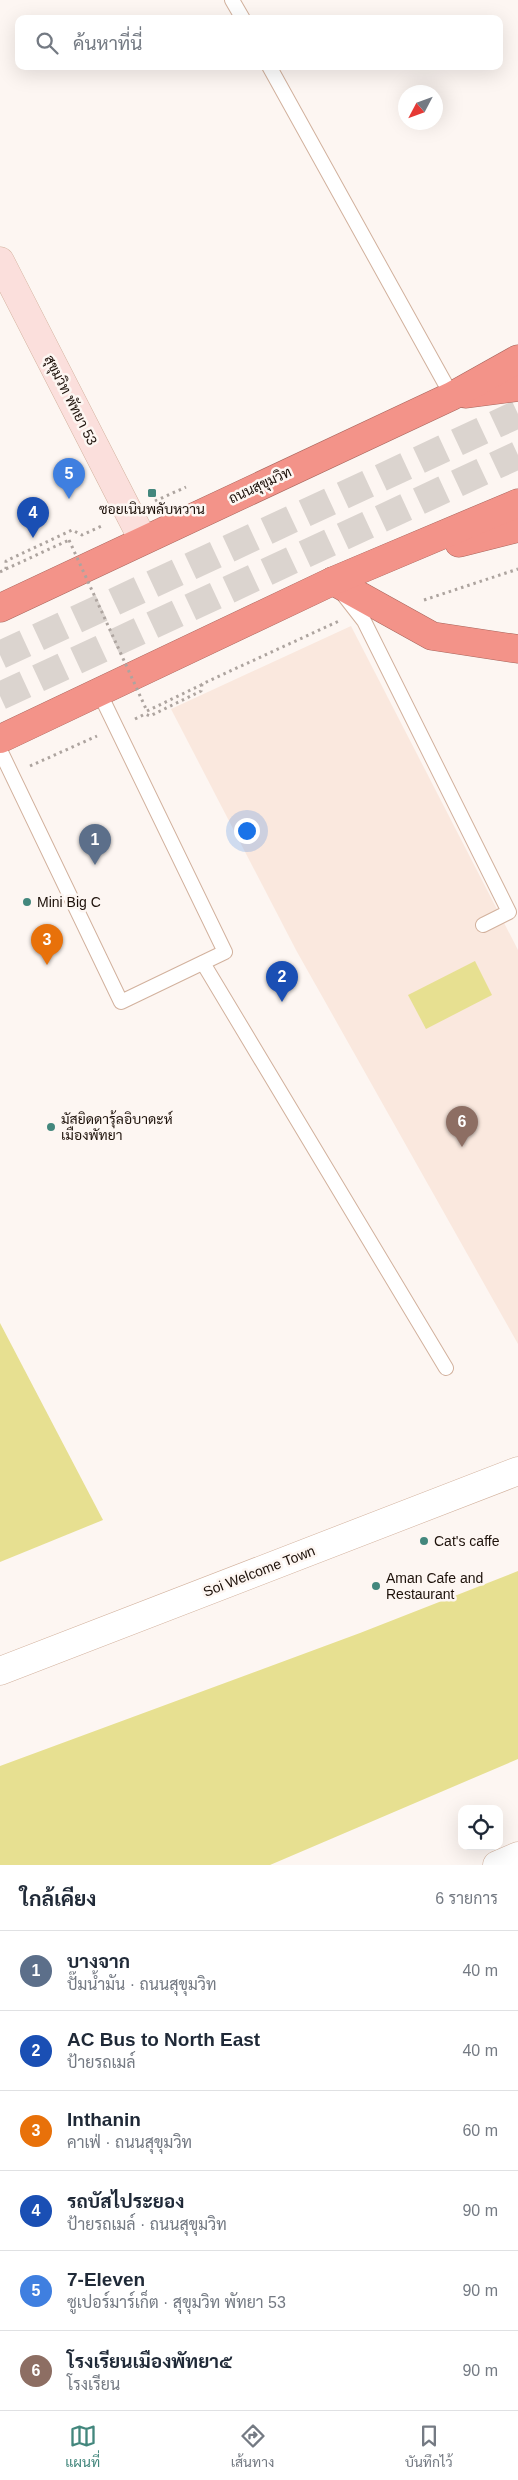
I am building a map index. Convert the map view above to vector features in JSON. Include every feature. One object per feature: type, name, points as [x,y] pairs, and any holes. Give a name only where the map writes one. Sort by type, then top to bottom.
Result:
[{"type":"highway","name":"ถนนสุขุมวิท","points":[[0,608],[452,396],[514,370]]},
{"type":"highway","points":[[0,739],[333,580],[516,509]]},
{"type":"highway","points":[[333,580],[432,636],[518,649]]},
{"type":"street","name":"สุขุมวิท พัทยา 53","points":[[0,261],[143,540]]},
{"type":"street","name":"Soi Welcome Town","points":[[0,1671],[518,1471]]},
{"type":"street","points":[[497,1865],[518,1856]]},
{"type":"lane","points":[[232,0],[241,15]]},
{"type":"lane","points":[[271,70],[452,396]]},
{"type":"lane","points":[[333,580],[364,621],[509,912],[483,925]]},
{"type":"lane","points":[[0,750],[122,1002],[225,952],[99,692]]},
{"type":"lane","points":[[203,963],[446,1368]]},
{"type":"path","points":[[6,569],[6,560],[72,530],[82,535],[191,485]]},
{"type":"path","points":[[0,572],[69,540],[147,711],[357,612]]},
{"type":"path","points":[[418,602],[518,569]]},
{"type":"path","points":[[12,774],[145,714],[150,716],[201,691],[202,684]]},
{"type":"shaded area","points":[[351,626],[518,950],[518,1344],[296,950],[171,709]]},
{"type":"shaded area","points":[[475,961],[492,995],[426,1029],[408,995]]},
{"type":"shaded area","points":[[0,1323],[103,1520],[0,1562]]},
{"type":"shaded area","points":[[518,1571],[518,1759],[270,1865],[0,1865],[0,1766],[360,1633]]},
{"type":"tunnel","points":[[0,655],[518,414]]},
{"type":"tunnel","points":[[0,696],[518,455]]},
{"type":"place","name":"ซอยเนินพลับหวาน","points":[[152,493]]},
{"type":"place","name":"7-Eleven","points":[[69,499]]},
{"type":"place","name":"รถบัสไประยอง","points":[[33,538]]},
{"type":"place","name":"บางจาก","points":[[95,865]]},
{"type":"place","name":"Mini Big C","points":[[27,902]]},
{"type":"place","name":"Inthanin","points":[[47,965]]},
{"type":"place","name":"AC Bus to North East","points":[[282,1002]]},
{"type":"place","name":"มัสยิดดารุ้ลอิบาดะห์ เมืองพัทยา","points":[[51,1127]]},
{"type":"place","name":"โรงเรียนเมืองพัทยา๕","points":[[462,1147]]},
{"type":"place","name":"Cat's caffe","points":[[424,1541]]},
{"type":"place","name":"Aman Cafe and Restaurant","points":[[376,1586]]}]
